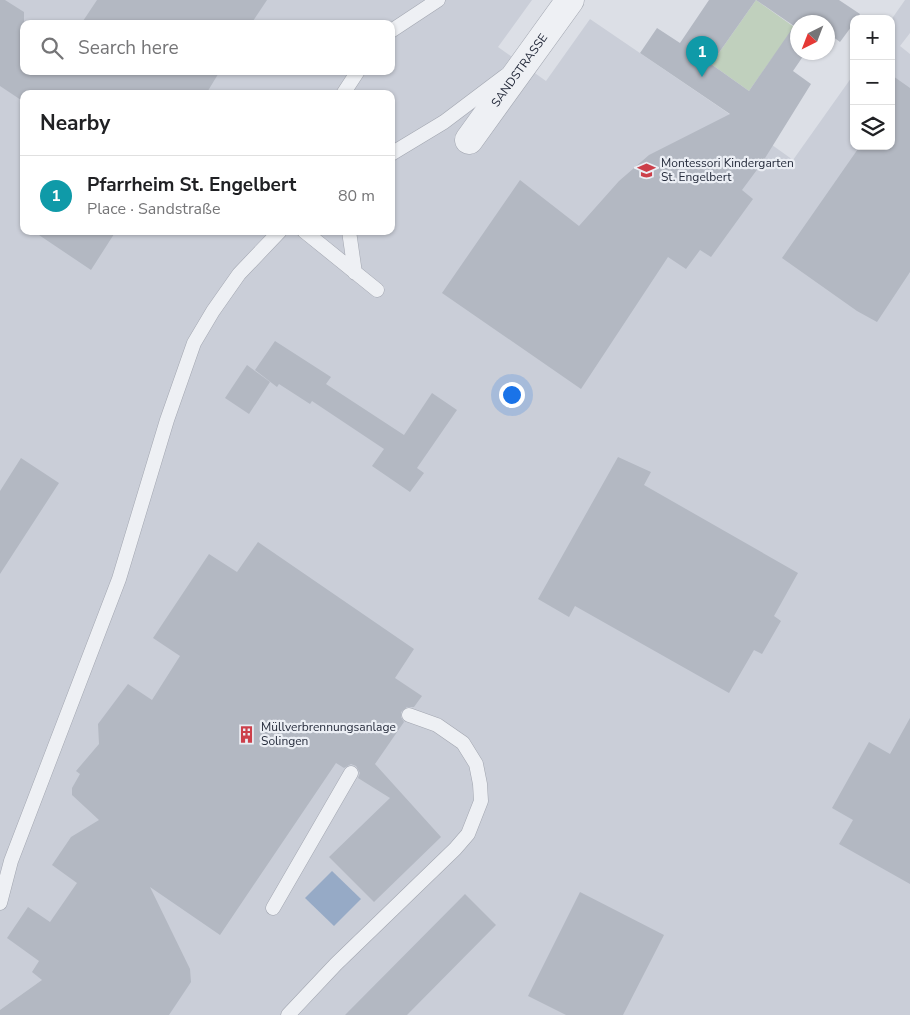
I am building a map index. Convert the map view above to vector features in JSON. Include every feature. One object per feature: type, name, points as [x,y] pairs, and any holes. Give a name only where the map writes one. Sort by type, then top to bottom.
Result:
[{"type":"street","name":"SANDSTRASSE","points":[[469,140],[570,0]]},
{"type":"lane","points":[[395,28],[438,0]]},
{"type":"lane","points":[[395,152],[444,122],[527,59]]},
{"type":"lane","points":[[346,90],[355,75]]},
{"type":"lane","points":[[0,903],[6,859],[119,579],[167,420],[194,343],[213,311],[239,274],[276,235]]},
{"type":"lane","points":[[309,235],[377,290]]},
{"type":"lane","points":[[350,235],[355,273]]},
{"type":"lane","points":[[288,1015],[336,964],[455,849],[468,834],[480,800],[480,784],[476,764],[463,743],[437,725],[408,715]]},
{"type":"lane","points":[[273,908],[350,773]]},
{"type":"shaded area","points":[[0,0],[532,0],[498,47],[546,81],[590,19],[793,160],[850,80],[850,150],[895,150],[894,15],[905,0],[910,0],[910,33],[900,46],[910,54],[910,1015],[0,1015]]},
{"type":"green space","points":[[756,0],[790,24],[790,37],[773,57],[749,91],[711,64]]},
{"type":"water","points":[[332,871],[361,899],[334,926],[305,898]]},
{"type":"building","points":[[0,0],[5,0],[24,12],[24,20],[20,20],[20,75],[218,75],[208,90],[20,90],[20,99],[0,86]]},
{"type":"building","points":[[97,0],[267,0],[254,20],[84,20]]},
{"type":"building","points":[[709,0],[756,0],[711,64],[749,91],[790,32],[790,60],[801,60],[793,71],[811,84],[762,163],[742,190],[753,199],[711,257],[700,250],[686,269],[668,257],[581,389],[442,293],[520,180],[579,226],[619,181],[649,155],[730,114],[640,53],[657,28],[680,43]]},
{"type":"building","points":[[756,0],[839,0],[860,14],[850,15],[850,28],[840,42],[835,38],[835,15],[790,15],[790,23]]},
{"type":"building","points":[[895,77],[910,88],[910,272],[877,322],[857,311],[782,258],[857,150],[895,150]]},
{"type":"building","points":[[39,235],[113,235],[91,270]]},
{"type":"building","points":[[275,341],[331,377],[326,384],[404,435],[432,393],[457,410],[417,468],[424,473],[410,492],[372,466],[384,449],[312,401],[310,404],[279,384],[277,387],[255,370]]},
{"type":"building","points":[[247,365],[270,382],[249,414],[225,398]]},
{"type":"building","points":[[618,457],[651,472],[644,485],[798,573],[774,616],[781,621],[762,654],[754,650],[729,693],[575,606],[569,617],[538,599]]},
{"type":"building","points":[[21,458],[59,483],[0,574],[0,491]]},
{"type":"building","name":"Müllverbrennungsanlage Solingen","points":[[258,542],[414,649],[395,678],[422,696],[414,707],[407,707],[401,712],[404,722],[375,764],[441,837],[374,902],[329,857],[390,798],[358,778],[360,773],[356,766],[351,764],[344,768],[336,763],[220,935],[150,887],[190,969],[191,982],[169,1015],[0,1015],[0,1010],[42,980],[32,972],[39,961],[7,938],[28,907],[50,922],[77,883],[52,865],[71,837],[99,820],[72,795],[72,788],[80,774],[76,771],[99,744],[98,724],[128,684],[152,700],[180,656],[153,638],[209,554],[237,572]]},
{"type":"building","points":[[910,718],[910,884],[839,844],[853,820],[832,808],[869,742],[890,754]]},
{"type":"building","points":[[580,892],[664,935],[623,1015],[566,1015],[528,996]]},
{"type":"building","points":[[465,894],[496,925],[407,1015],[345,1015]]},
{"type":"place","name":"Pfarrheim St. Engelbert","points":[[702,77]]},
{"type":"place","name":"Montessori Kindergarten St. Engelbert","points":[[647,170]]},
{"type":"place","name":"Müllverbrennungsanlage Solingen","points":[[247,734]]}]
